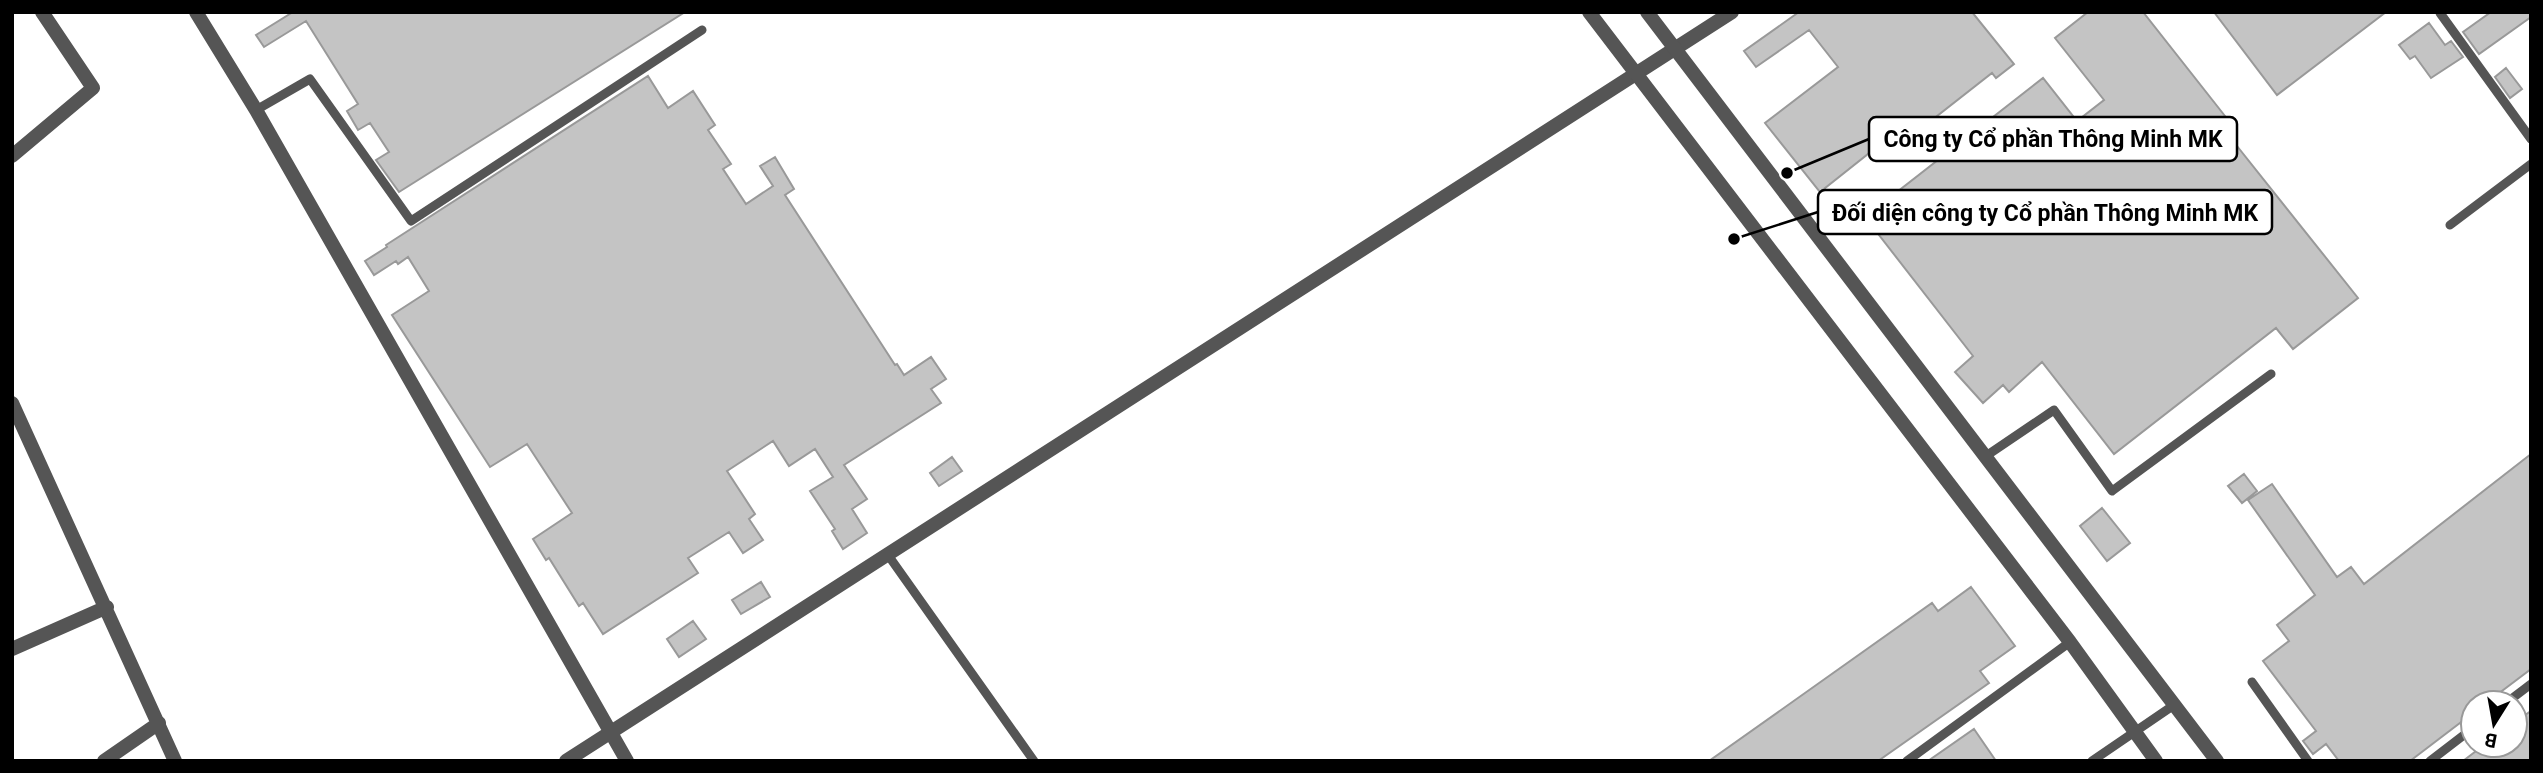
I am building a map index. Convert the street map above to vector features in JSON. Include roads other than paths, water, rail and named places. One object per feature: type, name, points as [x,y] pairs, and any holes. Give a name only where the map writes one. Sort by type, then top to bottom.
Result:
[{"type":"street","points":[[12,156],[93,88],[42,12]]},
{"type":"street","points":[[196,12],[256,110],[626,761]]},
{"type":"street","points":[[1589,12],[2070,642],[2156,761]]},
{"type":"street","points":[[1647,12],[2217,761]]},
{"type":"street","points":[[566,761],[1731,12]]},
{"type":"street","points":[[12,403],[175,761]]},
{"type":"street","points":[[12,649],[107,607]]},
{"type":"street","points":[[104,761],[159,723]]},
{"type":"lane","points":[[2440,13],[2531,139]]},
{"type":"lane","points":[[256,110],[310,79],[411,221],[702,30]]},
{"type":"lane","points":[[2450,225],[2531,164]]},
{"type":"lane","points":[[1986,456],[2054,410],[2112,491],[2270,373]]},
{"type":"lane","points":[[888,555],[1034,761]]},
{"type":"lane","points":[[1907,761],[2070,642]]},
{"type":"lane","points":[[2252,682],[2308,761]]},
{"type":"lane","points":[[2092,761],[2174,705]]},
{"type":"lane","points":[[2433,760],[2459,739]]},
{"type":"place","name":"Công ty Cổ phần Thông Minh MK","points":[[1787,173]]},
{"type":"place","name":"Đối diện công ty Cổ phần Thông Minh MK","points":[[1734,239]]}]
